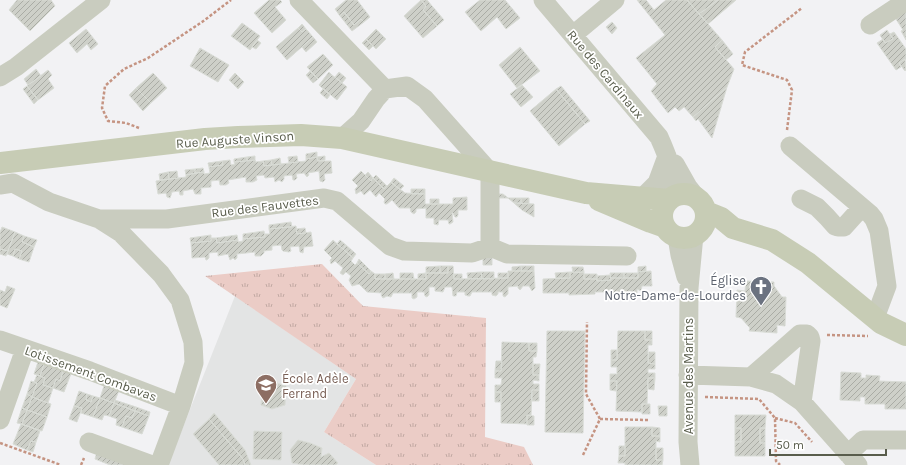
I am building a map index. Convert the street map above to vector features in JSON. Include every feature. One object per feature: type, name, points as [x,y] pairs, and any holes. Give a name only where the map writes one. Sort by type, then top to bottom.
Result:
[{"type":"main road","name":"Rue Auguste Vinson","points":[[10,161],[205,139],[261,135],[301,135],[342,138],[586,194]]},
{"type":"main road","points":[[586,194],[641,198],[672,198],[682,194],[689,194],[690,223]]},
{"type":"main road","points":[[586,194],[650,222],[690,223]]},
{"type":"main road","points":[[672,198],[665,206],[663,220],[733,228],[772,240],[808,263],[878,320],[906,335]]},
{"type":"street","points":[[0,77],[16,67],[101,0]]},
{"type":"street","points":[[299,0],[385,89]]},
{"type":"street","name":"Rue des Cardinaux","points":[[543,0],[659,137],[674,180],[672,198]]},
{"type":"street","points":[[573,35],[615,0]]},
{"type":"street","points":[[870,25],[906,1]]},
{"type":"street","points":[[342,138],[361,121],[385,89],[407,86],[425,99],[490,172],[490,247],[507,254],[627,256]]},
{"type":"street","points":[[790,146],[874,219],[879,232],[887,286],[878,320]]},
{"type":"street","points":[[641,198],[657,183],[666,154]]},
{"type":"street","name":"Rue des Cardinaux","points":[[666,154],[680,171],[688,187],[690,223]]},
{"type":"street","points":[[10,161],[7,184],[49,202],[99,219],[121,233],[162,274],[180,300],[193,342],[194,362],[181,406],[159,465]]},
{"type":"street","name":"Rue des Fauvettes","points":[[99,219],[167,219],[324,198],[337,201],[390,246],[404,251],[472,253],[490,247]]},
{"type":"street","points":[[801,199],[817,207],[835,226],[838,227],[844,227],[862,207]]},
{"type":"street","name":"Avenue des Martins","points":[[690,223],[688,375],[688,442],[690,465]]},
{"type":"street","points":[[752,377],[800,334],[807,334],[811,339],[802,402]]},
{"type":"street","name":"Lotissement Combavas","points":[[0,340],[90,371],[181,406]]},
{"type":"street","points":[[0,420],[25,349]]},
{"type":"street","points":[[688,375],[752,377],[776,384],[802,402],[853,459],[863,440],[906,440]]},
{"type":"street","points":[[89,442],[152,465]]},
{"type":"path","points":[[151,145],[138,127],[126,123],[108,121],[102,108],[105,86],[124,69],[148,58],[202,22],[231,0]]},
{"type":"path","points":[[790,146],[786,136],[792,90],[787,80],[742,65],[745,52],[802,8]]},
{"type":"path","points":[[811,339],[826,335],[877,336],[878,320]]},
{"type":"path","points":[[587,322],[586,394],[600,419]]},
{"type":"path","points":[[688,396],[758,399],[775,418],[795,423],[815,445]]},
{"type":"path","points":[[775,418],[776,461],[780,465]]},
{"type":"path","points":[[600,419],[648,420]]},
{"type":"path","points":[[583,455],[600,419]]},
{"type":"path","points":[[0,443],[61,465]]},
{"type":"shaded area","name":"École Adèle Ferrand","points":[[235,296],[356,379],[324,432],[376,465],[168,465]]},
{"type":"green space","points":[[322,264],[363,306],[486,318],[485,437],[524,447],[533,465],[376,465],[324,432],[356,379],[205,276]]},
{"type":"building","points":[[17,0],[51,0],[55,6],[30,31],[9,10]]},
{"type":"building","points":[[269,0],[280,0],[282,2],[275,7],[286,20],[272,33],[254,13]]},
{"type":"building","points":[[346,0],[357,0],[370,17],[364,22],[361,19],[354,25],[344,12],[340,16],[335,9]]},
{"type":"building","points":[[421,0],[427,0],[444,20],[437,26],[423,10],[426,6]]},
{"type":"building","points":[[421,0],[426,6],[423,10],[437,26],[423,38],[404,16]]},
{"type":"building","points":[[480,0],[505,0],[520,18],[506,29],[497,17],[481,31],[465,12]]},
{"type":"building","points":[[637,0],[646,0],[654,10],[666,0],[687,0],[722,40],[715,47],[734,69],[727,87],[693,117],[684,107],[679,111],[675,107],[668,113],[651,91],[657,84],[636,58],[665,35]]},
{"type":"building","points":[[687,0],[718,0],[699,14]]},
{"type":"building","points":[[718,0],[736,0],[708,24],[699,14]]},
{"type":"building","points":[[906,9],[906,40],[901,31],[903,30],[894,16]]},
{"type":"building","points":[[344,12],[354,25],[361,19],[364,22],[352,31],[340,16]]},
{"type":"building","points":[[612,22],[617,28],[612,34],[606,27]]},
{"type":"building","points":[[242,23],[260,36],[250,50],[231,36]]},
{"type":"building","points":[[302,24],[306,29],[302,32],[298,28]]},
{"type":"building","points":[[298,28],[302,32],[306,29],[313,37],[287,60],[276,47]]},
{"type":"building","points":[[86,29],[98,44],[91,50],[87,44],[77,53],[69,43]]},
{"type":"building","points":[[376,29],[386,39],[376,49],[366,39]]},
{"type":"building","points":[[887,30],[893,39],[885,43],[880,35]]},
{"type":"building","points":[[894,32],[906,49],[906,60],[905,59],[899,63],[901,67],[896,70],[877,43],[883,39],[885,43],[893,39],[890,34]]},
{"type":"building","points":[[313,37],[317,42],[306,52],[302,47]]},
{"type":"building","points":[[366,39],[373,46],[369,50],[362,43]]},
{"type":"building","points":[[257,40],[261,43],[256,49],[252,47]]},
{"type":"building","points":[[722,40],[733,54],[726,60],[715,47]]},
{"type":"building","points":[[520,47],[540,71],[517,88],[499,65]]},
{"type":"building","points":[[200,48],[229,65],[218,82],[190,66]]},
{"type":"building","points":[[323,54],[333,65],[318,79],[307,67]]},
{"type":"building","points":[[905,59],[906,70],[905,71],[899,63]]},
{"type":"building","points":[[36,69],[41,76],[28,85],[24,79]]},
{"type":"building","points":[[48,70],[52,75],[48,79],[54,88],[38,100],[27,86]]},
{"type":"building","points":[[310,71],[318,79],[313,83],[306,75]]},
{"type":"building","points":[[329,72],[332,75],[320,86],[319,85]]},
{"type":"building","points":[[339,72],[346,78],[342,83],[335,77]]},
{"type":"building","points":[[153,73],[167,88],[151,103],[136,88]]},
{"type":"building","points":[[235,73],[244,82],[238,89],[229,80]]},
{"type":"building","points":[[332,75],[347,87],[337,100],[320,86]]},
{"type":"building","points":[[522,85],[533,97],[521,107],[510,94]]},
{"type":"building","points":[[27,86],[38,100],[34,104],[23,89]]},
{"type":"building","points":[[561,86],[590,121],[585,124],[556,89]]},
{"type":"building","points":[[727,87],[712,138],[698,119],[696,121],[693,117]]},
{"type":"building","points":[[136,88],[151,103],[143,111],[129,95]]},
{"type":"building","points":[[323,89],[330,95],[327,99],[320,93]]},
{"type":"building","points":[[556,89],[585,124],[559,146],[530,111]]},
{"type":"building","points":[[317,152],[317,157],[306,159],[306,154]]},
{"type":"building","points":[[255,156],[255,160],[247,161],[247,157]]},
{"type":"building","points":[[297,156],[298,162],[289,163],[288,157]]},
{"type":"building","points":[[325,156],[325,160],[318,161],[317,157]]},
{"type":"building","points":[[247,157],[247,161],[234,162],[234,159]]},
{"type":"building","points":[[317,157],[318,161],[331,161],[332,173],[324,174],[325,180],[323,182],[320,181],[319,171],[308,173],[309,175],[307,177],[304,173],[296,174],[297,178],[295,180],[293,180],[292,175],[284,176],[282,182],[279,180],[275,182],[274,177],[265,178],[264,175],[256,176],[257,180],[253,182],[246,182],[246,177],[228,180],[229,183],[226,185],[220,185],[219,180],[211,181],[211,187],[201,188],[201,194],[195,194],[193,189],[183,191],[183,195],[180,195],[179,191],[172,192],[170,198],[167,197],[166,193],[158,194],[156,181],[186,177],[186,175],[204,172],[204,174],[210,173],[209,167],[223,165],[222,161],[230,160],[231,165],[235,164],[234,162],[255,160],[256,162],[263,161],[264,166],[306,161],[306,159]]},
{"type":"building","points":[[280,158],[281,164],[272,165],[271,160]]},
{"type":"building","points":[[271,160],[272,165],[264,166],[263,161]]},
{"type":"building","points":[[222,161],[223,165],[209,167],[208,163]]},
{"type":"building","points":[[203,168],[204,172],[195,173],[195,169]]},
{"type":"building","points":[[195,169],[195,173],[186,175],[185,170]]},
{"type":"building","points":[[177,171],[178,178],[169,179],[168,172]]},
{"type":"building","points":[[361,171],[371,181],[373,178],[384,189],[391,182],[405,193],[425,194],[425,204],[453,204],[453,198],[467,197],[467,210],[458,210],[457,217],[455,217],[452,213],[453,222],[450,224],[448,220],[439,220],[438,225],[434,224],[434,218],[426,218],[426,208],[416,209],[414,214],[411,212],[410,208],[399,208],[392,200],[385,204],[385,199],[379,193],[376,197],[370,190],[364,195],[361,191],[356,194],[355,189],[358,186],[352,180]]},
{"type":"building","points":[[168,172],[169,179],[160,180],[159,174]]},
{"type":"building","points":[[368,172],[373,178],[371,181],[365,175]]},
{"type":"building","points":[[376,175],[387,186],[384,189],[373,178]]},
{"type":"building","points":[[394,178],[404,186],[400,190],[391,182]]},
{"type":"building","points":[[411,189],[425,189],[425,194],[411,194]]},
{"type":"building","points":[[498,194],[503,194],[508,198],[498,198]]},
{"type":"building","points":[[508,198],[521,198],[521,203],[514,203]]},
{"type":"building","points":[[521,198],[529,198],[529,204],[521,203]]},
{"type":"building","points":[[430,199],[439,199],[439,204],[430,204]]},
{"type":"building","points":[[514,203],[534,204],[534,217],[522,210]]},
{"type":"building","points":[[291,222],[292,227],[269,229],[269,225]]},
{"type":"building","points":[[296,226],[297,234],[311,232],[313,246],[304,247],[303,253],[300,252],[299,246],[290,247],[291,251],[289,252],[283,251],[281,245],[272,246],[272,250],[264,251],[261,256],[255,256],[255,252],[237,254],[237,258],[235,260],[233,258],[230,260],[228,254],[218,256],[218,252],[209,253],[209,258],[207,260],[205,257],[192,258],[191,243],[211,241],[211,238],[216,238],[217,243],[238,240],[238,242],[243,241],[243,239],[265,237],[265,234],[270,234],[269,229]]},
{"type":"building","points":[[2,227],[15,232],[8,251],[0,249],[0,232]]},
{"type":"building","points":[[305,228],[306,233],[297,234],[296,229]]},
{"type":"building","points":[[264,231],[265,237],[243,239],[243,234]]},
{"type":"building","points":[[15,232],[24,236],[22,242],[34,247],[29,262],[19,259],[22,251],[15,249],[13,256],[7,254]]},
{"type":"building","points":[[211,235],[211,241],[191,243],[190,238]]},
{"type":"building","points":[[237,235],[238,240],[217,243],[216,238]]},
{"type":"building","points":[[24,236],[37,240],[34,247],[22,242]]},
{"type":"building","points":[[333,240],[353,258],[351,261],[355,265],[357,263],[369,274],[371,271],[375,274],[375,279],[426,279],[426,273],[448,273],[448,266],[453,266],[454,279],[508,278],[508,271],[534,271],[535,288],[532,291],[529,286],[523,286],[520,290],[518,286],[508,287],[508,294],[505,297],[503,296],[503,292],[498,292],[496,296],[492,295],[492,292],[472,292],[470,296],[468,296],[465,295],[465,292],[457,292],[456,296],[453,296],[452,287],[445,287],[443,292],[435,291],[435,287],[429,287],[429,295],[427,297],[425,296],[424,292],[417,292],[417,297],[414,299],[412,298],[412,293],[393,293],[391,297],[387,296],[383,298],[381,295],[382,293],[367,292],[359,284],[352,286],[349,280],[351,276],[346,272],[343,275],[340,273],[343,268],[335,261],[331,264],[330,260],[332,258],[324,250]]},
{"type":"building","points":[[340,240],[346,245],[343,249],[337,244]]},
{"type":"building","points":[[346,245],[356,254],[353,258],[343,249]]},
{"type":"building","points":[[0,249],[8,251],[6,256],[0,254]]},
{"type":"building","points":[[15,249],[22,251],[19,259],[13,256]]},
{"type":"building","points":[[483,255],[492,255],[492,265],[483,265]]},
{"type":"building","points":[[359,259],[371,271],[369,274],[357,263]]},
{"type":"building","points":[[440,266],[440,273],[426,273],[426,267]]},
{"type":"building","points":[[440,266],[448,266],[448,273],[440,273]]},
{"type":"building","points":[[521,266],[534,266],[534,271],[522,271]]},
{"type":"building","points":[[521,266],[522,271],[512,271],[512,267]]},
{"type":"building","points":[[646,266],[646,271],[638,272],[638,267]]},
{"type":"building","points":[[572,267],[583,267],[584,272],[573,273]]},
{"type":"building","points":[[651,271],[652,286],[642,286],[641,291],[637,289],[637,295],[633,299],[631,294],[612,295],[610,299],[607,300],[607,292],[569,295],[569,293],[543,293],[543,279],[570,278],[570,272],[584,272],[584,279],[597,279],[597,281],[611,280],[611,278],[638,278],[638,272]]},
{"type":"building","points":[[481,272],[494,272],[494,279],[482,279]]},
{"type":"building","points":[[481,272],[482,279],[468,279],[467,273]]},
{"type":"building","points":[[570,272],[570,278],[556,278],[555,273]]},
{"type":"building","points":[[393,273],[394,279],[385,279],[385,274]]},
{"type":"building","points":[[400,273],[413,273],[414,279],[400,279]]},
{"type":"building","points":[[426,273],[426,279],[418,279],[418,274]]},
{"type":"building","points":[[498,273],[508,273],[508,278],[498,278]]},
{"type":"building","points":[[610,273],[624,273],[624,278],[611,278]]},
{"type":"building","points":[[624,273],[638,273],[638,278],[624,278]]},
{"type":"building","points":[[375,274],[385,274],[385,279],[375,279]]},
{"type":"building","points":[[454,274],[462,274],[462,279],[454,279]]},
{"type":"building","points":[[584,274],[597,274],[597,279],[584,279]]},
{"type":"building","points":[[610,275],[611,280],[597,281],[597,276]]},
{"type":"building","name":"Église Notre-Dame-de-Lourdes","points":[[746,281],[774,282],[774,286],[782,297],[786,297],[785,326],[777,325],[777,333],[749,331],[750,328],[741,318],[736,317],[737,290],[745,291]]},
{"type":"building","points":[[7,286],[15,289],[7,308],[0,305],[0,290],[5,292]]},
{"type":"building","points":[[547,331],[585,331],[583,433],[545,432]]},
{"type":"building","points":[[618,331],[645,331],[645,340],[652,340],[652,345],[648,345],[648,363],[655,364],[655,369],[648,369],[648,373],[655,373],[655,378],[648,378],[647,404],[642,404],[642,412],[616,411],[617,381],[610,381],[610,374],[617,374],[617,367],[611,367],[611,360],[617,360]]},
{"type":"building","points":[[645,331],[652,331],[652,340],[645,340]]},
{"type":"building","points":[[502,342],[529,343],[529,351],[537,351],[536,357],[533,357],[533,375],[539,375],[539,381],[533,380],[533,384],[539,384],[539,390],[532,390],[531,416],[527,415],[527,424],[501,423],[501,392],[495,392],[495,385],[501,385],[502,378],[495,378],[495,371],[501,371]]},
{"type":"building","points":[[529,343],[537,343],[537,351],[529,351]]},
{"type":"building","points":[[611,350],[617,350],[617,360],[611,360]]},
{"type":"building","points":[[649,352],[655,352],[655,364],[648,363]]},
{"type":"building","points":[[39,359],[45,361],[40,376],[34,374]]},
{"type":"building","points":[[45,361],[64,368],[60,381],[56,379],[53,388],[43,385],[45,378],[40,376]]},
{"type":"building","points":[[496,361],[502,361],[501,371],[495,371]]},
{"type":"building","points":[[533,364],[540,364],[539,375],[533,375]]},
{"type":"building","points":[[64,368],[72,371],[64,392],[53,388],[56,379],[60,381]]},
{"type":"building","points":[[841,372],[861,373],[861,378],[866,378],[866,375],[880,376],[879,381],[906,382],[906,409],[885,409],[885,404],[865,404],[865,397],[860,397],[860,401],[840,400]]},
{"type":"building","points":[[37,375],[45,378],[43,385],[53,388],[48,403],[32,397],[37,383],[34,382]]},
{"type":"building","points":[[648,378],[655,378],[654,390],[648,389]]},
{"type":"building","points":[[31,381],[37,383],[32,397],[27,394]]},
{"type":"building","points":[[610,381],[617,381],[616,391],[610,390]]},
{"type":"building","points":[[274,382],[286,386],[285,405],[272,409],[261,405],[263,385]]},
{"type":"building","points":[[105,383],[120,388],[114,403],[100,398]]},
{"type":"building","points":[[532,390],[539,390],[539,401],[532,401]]},
{"type":"building","points":[[79,391],[87,394],[86,400],[91,402],[93,396],[100,398],[93,417],[81,413],[82,408],[74,406]]},
{"type":"building","points":[[495,392],[501,392],[501,402],[495,402]]},
{"type":"building","points":[[27,394],[32,397],[27,410],[22,408]]},
{"type":"building","points":[[87,394],[93,396],[91,402],[86,400]]},
{"type":"building","points":[[32,397],[51,404],[47,417],[27,410]]},
{"type":"building","points":[[100,398],[114,403],[109,416],[104,415],[102,420],[93,417]]},
{"type":"building","points":[[115,400],[136,407],[135,411],[114,403]]},
{"type":"building","points":[[114,403],[135,411],[132,418],[126,416],[122,427],[116,425],[117,419],[109,416]]},
{"type":"building","points":[[642,404],[650,404],[650,414],[642,414]]},
{"type":"building","points":[[74,406],[82,408],[77,422],[69,419]]},
{"type":"building","points":[[658,406],[667,406],[667,416],[659,416]]},
{"type":"building","points":[[136,407],[150,412],[149,416],[135,411]]},
{"type":"building","points":[[22,408],[27,410],[22,424],[17,423]]},
{"type":"building","points":[[27,410],[47,417],[42,431],[22,424]]},
{"type":"building","points":[[135,411],[149,416],[142,434],[122,427],[126,416],[132,418]]},
{"type":"building","points":[[214,413],[245,450],[251,465],[245,465],[243,459],[209,419]]},
{"type":"building","points":[[527,415],[534,416],[534,425],[527,425]]},
{"type":"building","points":[[735,415],[766,415],[765,428],[760,428],[760,443],[765,443],[765,456],[735,456],[735,442],[741,442],[741,428],[735,428]]},
{"type":"building","points":[[209,419],[243,459],[245,465],[219,465],[193,434]]},
{"type":"building","points":[[21,424],[40,431],[36,442],[31,441],[27,450],[13,444]]},
{"type":"building","points":[[625,427],[652,427],[652,436],[660,436],[660,442],[656,441],[656,460],[663,460],[662,465],[625,465],[625,463],[618,463],[619,456],[625,456]]},
{"type":"building","points":[[652,427],[660,428],[660,436],[652,436]]},
{"type":"building","points":[[735,428],[741,428],[741,442],[735,442]]},
{"type":"building","points":[[760,428],[765,428],[765,443],[760,443]]},
{"type":"building","points":[[254,431],[282,432],[281,460],[253,459]]},
{"type":"building","points":[[298,440],[322,448],[321,457],[329,453],[338,463],[336,465],[304,465],[292,463],[290,450]]},
{"type":"building","points":[[31,441],[36,442],[33,452],[27,450]]},
{"type":"building","points":[[619,446],[625,446],[625,456],[619,456]]},
{"type":"building","points":[[656,448],[663,448],[663,460],[656,460]]},
{"type":"building","points":[[97,452],[130,465],[110,465],[95,459]]},
{"type":"place","name":"Église Notre-Dame-de-Lourdes","points":[[761,306]]},
{"type":"place","name":"École Adèle Ferrand","points":[[266,404]]}]
